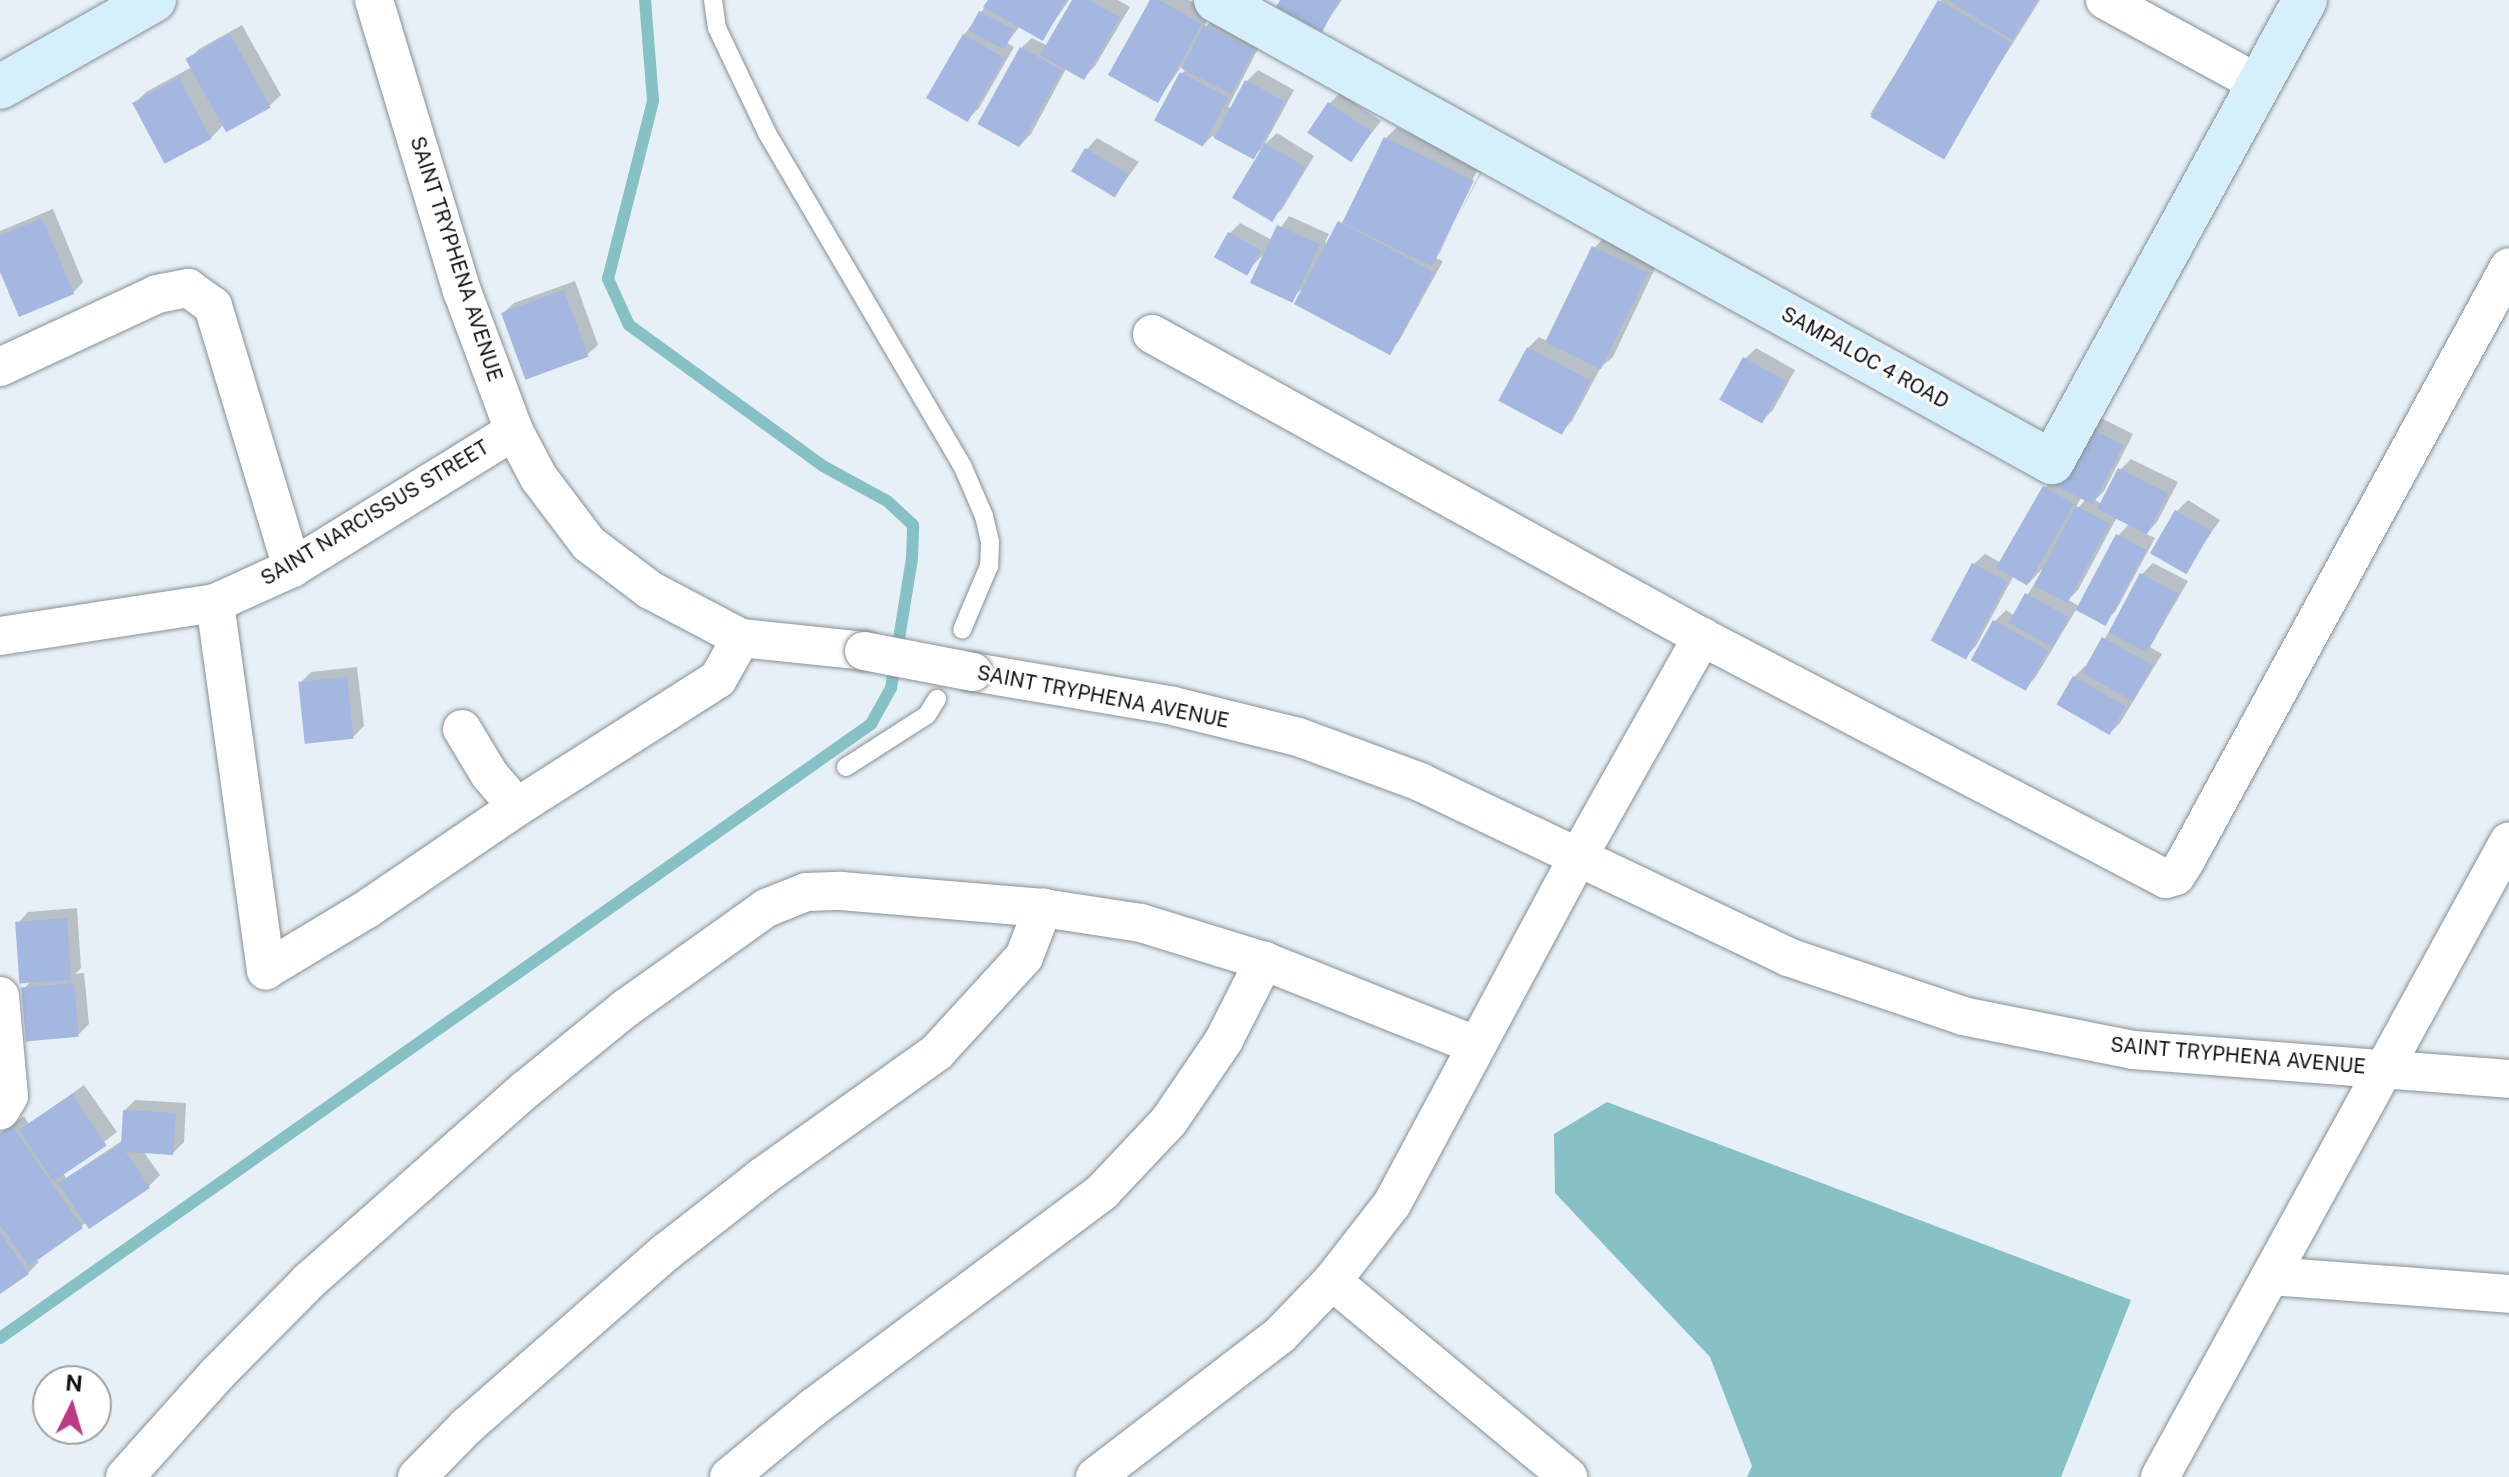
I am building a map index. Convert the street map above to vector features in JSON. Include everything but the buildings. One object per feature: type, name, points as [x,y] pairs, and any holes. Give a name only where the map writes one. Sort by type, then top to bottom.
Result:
[{"type":"street","points":[[0,87],[154,0]]},
{"type":"street","name":"SAINT TRYPHENA AVENUE","points":[[374,0],[462,291],[514,431],[539,478],[589,544],[650,590],[741,638],[864,651],[1173,706],[1298,737],[1420,782],[1788,957],[1963,1016],[2133,1050],[2509,1079]]},
{"type":"street","name":"SAMPALOC 4 ROAD","points":[[1216,0],[2052,462],[2305,0]]},
{"type":"street","points":[[2105,0],[2259,84]]},
{"type":"street","points":[[1152,334],[1702,637],[2159,879],[2176,876],[2509,267]]},
{"type":"street","points":[[0,367],[157,294],[188,288],[213,306],[292,568]]},
{"type":"street","name":"SAINT NARCISSUS STREET","points":[[0,636],[215,603],[292,568],[514,431]]},
{"type":"street","points":[[215,603],[266,970],[367,909],[517,807],[718,679],[741,638]]},
{"type":"street","points":[[1095,1477],[1280,1335],[1332,1281],[1392,1204],[1475,1045],[1702,637]]},
{"type":"street","points":[[462,729],[489,774],[517,807]]},
{"type":"street","points":[[2172,1476],[2271,1276],[2509,841]]},
{"type":"street","points":[[125,1477],[217,1374],[298,1291],[427,1175],[626,1008],[766,908],[806,892],[841,891],[1043,908],[1141,923],[1264,961],[1475,1045]]},
{"type":"street","points":[[417,1477],[467,1426],[666,1252],[937,1052],[1024,957],[1043,908]]},
{"type":"street","points":[[729,1477],[814,1407],[1102,1192],[1169,1121],[1224,1040],[1264,961]]},
{"type":"street","points":[[0,996],[9,1096],[0,1111]]},
{"type":"street","points":[[2271,1276],[2509,1294]]},
{"type":"street","points":[[1332,1281],[1568,1477]]},
{"type":"lane","points":[[713,0],[717,28],[767,133],[962,465],[984,516],[990,542],[989,566],[962,630]]},
{"type":"lane","points":[[846,767],[927,715],[937,699]]},
{"type":"water","points":[[1607,1102],[2131,1300],[2061,1477],[1747,1477],[1752,1466],[1710,1357],[1555,1193],[1554,1134]]},
{"type":"waterway","points":[[0,1338],[871,724],[891,688],[912,559],[913,525],[887,501],[823,466],[629,325],[608,279],[653,101],[645,0]]}]
